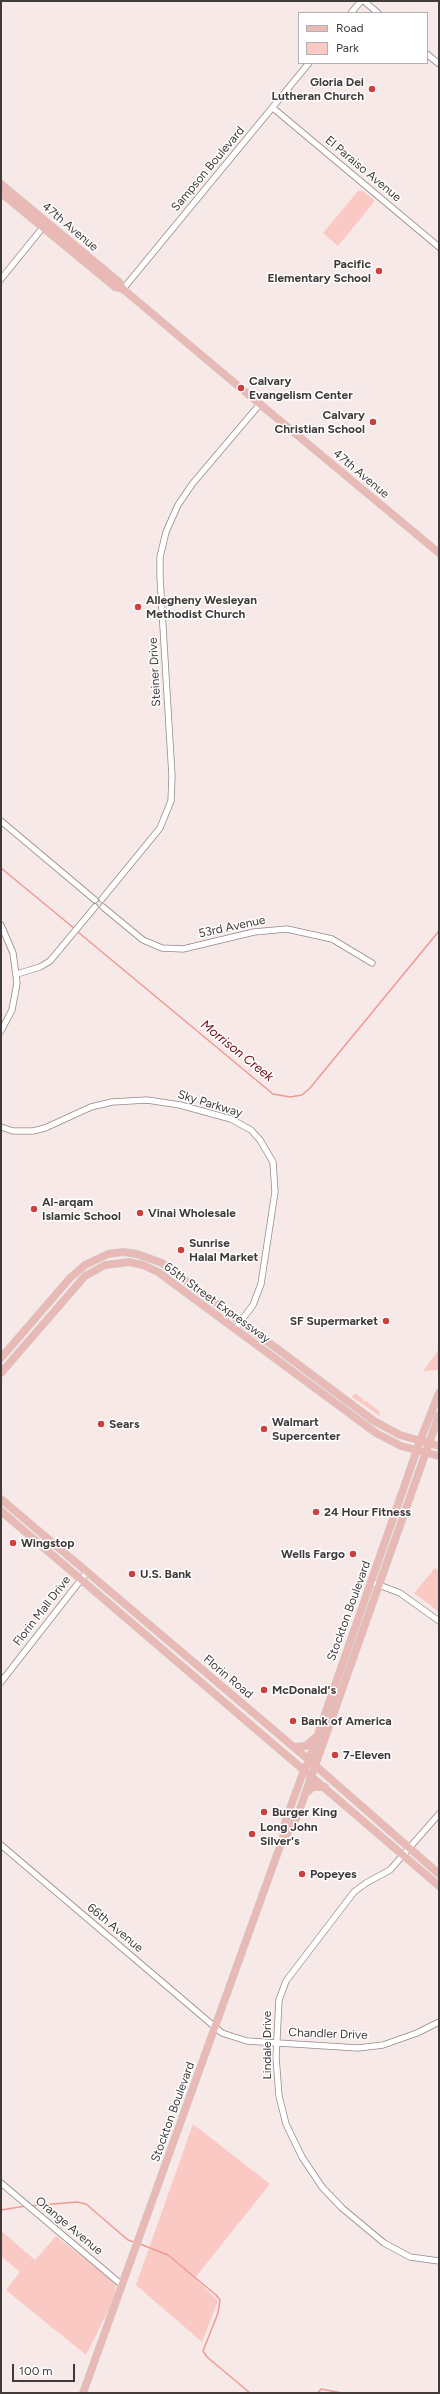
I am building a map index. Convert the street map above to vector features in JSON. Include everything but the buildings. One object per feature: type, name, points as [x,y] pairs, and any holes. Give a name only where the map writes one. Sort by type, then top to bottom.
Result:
[{"type":"main road","name":"47th Avenue","points":[[1,184],[30,208],[45,225]]},
{"type":"main road","name":"47th Avenue","points":[[1,191],[119,282],[123,289],[439,553]]},
{"type":"main road","name":"65th Street Expressway","points":[[1,1358],[85,1265],[108,1254],[128,1252],[147,1256],[162,1263],[362,1412],[400,1435],[439,1446]]},
{"type":"main road","name":"65th Street Expressway","points":[[1,1373],[85,1276],[96,1269],[116,1262],[143,1265],[158,1272],[386,1439],[418,1451],[439,1456]]},
{"type":"main road","points":[[39,1328],[42,1311]]},
{"type":"main road","points":[[31,1337],[33,1322]]},
{"type":"main road","points":[[1,1364],[7,1351]]},
{"type":"main road","points":[[300,1376],[310,1378],[326,1390],[330,1389]]},
{"type":"main road","name":"Stockton Boulevard","points":[[83,2393],[284,1838],[295,1821],[311,1775],[317,1736],[418,1451],[420,1441],[439,1393]]},
{"type":"main road","points":[[330,1399],[333,1395],[336,1396],[353,1409],[362,1412]]},
{"type":"main road","name":"Stockton Boulevard","points":[[284,1838],[285,1822],[304,1770],[312,1762],[379,1584],[439,1415]]},
{"type":"main road","name":"Florin Road","points":[[1,1498],[86,1572],[312,1762],[439,1874]]},
{"type":"main road","name":"Florin Road","points":[[1,1511],[439,1886]]},
{"type":"main road","points":[[294,1747],[306,1746],[317,1736]]},
{"type":"main road","points":[[304,1794],[313,1787],[325,1787]]},
{"type":"street","points":[[352,12],[361,1]]},
{"type":"street","points":[[364,1],[377,12]]},
{"type":"street","points":[[428,55],[439,64]]},
{"type":"street","name":"Sampson Boulevard","points":[[123,289],[309,64]]},
{"type":"street","name":"El Paraiso Avenue","points":[[273,108],[439,246]]},
{"type":"street","points":[[1,191],[25,208],[30,208]]},
{"type":"street","points":[[1,279],[45,225]]},
{"type":"street","name":"Steiner Drive","points":[[102,899],[160,828],[171,801],[172,776],[160,576],[160,556],[166,532],[178,505],[193,483],[260,404]]},
{"type":"street","points":[[1,821],[95,900],[102,899],[103,907],[95,907]]},
{"type":"street","points":[[17,974],[40,967],[50,961],[95,907],[95,900]]},
{"type":"street","name":"53rd Avenue","points":[[103,907],[143,940],[162,948],[183,949],[254,932],[287,929],[332,939],[372,963]]},
{"type":"street","points":[[1,925],[13,953],[17,974],[15,1001],[1,1031]]},
{"type":"street","name":"Sky Parkway","points":[[1,1127],[13,1131],[34,1131],[45,1128],[81,1110],[97,1105],[147,1100],[180,1105],[231,1119],[251,1130],[260,1140],[273,1162],[275,1192],[261,1284],[253,1305],[235,1329]]},
{"type":"street","name":"Florin Mall Drive","points":[[1,1682],[86,1572]]},
{"type":"street","points":[[371,1582],[379,1584],[412,1601],[439,1621]]},
{"type":"street","name":"Lindale Drive","points":[[439,1814],[410,1849],[387,1873],[366,1883],[354,1892],[286,1981],[279,2000],[276,2043],[277,2078],[286,2124],[312,2175],[342,2208],[384,2243],[410,2257],[439,2261]]},
{"type":"street","name":"66th Avenue","points":[[1,1845],[215,2027]]},
{"type":"street","name":"Chandler Drive","points":[[215,2027],[222,2033],[247,2041],[368,2048],[417,2033],[439,2022]]},
{"type":"street","name":"Orange Avenue","points":[[1,2183],[122,2285]]},
{"type":"green space","points":[[358,191],[363,191],[375,201],[338,246],[323,233]]},
{"type":"green space","points":[[439,1349],[439,1370],[423,1371],[424,1370]]},
{"type":"green space","points":[[355,1393],[364,1400],[362,1402],[366,1401],[379,1411],[380,1416],[352,1397]]},
{"type":"green space","points":[[435,1568],[439,1571],[439,1612],[414,1593]]},
{"type":"green space","points":[[193,2124],[270,2184],[195,2278],[218,2301],[202,2342],[136,2285]]},
{"type":"green space","points":[[1,2231],[35,2260],[56,2236],[116,2283],[114,2299],[86,2355],[6,2290],[20,2272],[1,2256]]},
{"type":"waterway","name":"Morrison Creek","points":[[1,868],[75,929]]},
{"type":"waterway","name":"Morrison Creek","points":[[78,932],[273,1094],[290,1097],[302,1095],[310,1088],[439,931]]},
{"type":"waterway","points":[[30,2206],[77,2202],[86,2204],[128,2240],[134,2242]]},
{"type":"waterway","points":[[1,2210],[26,2206]]},
{"type":"waterway","points":[[140,2244],[168,2255],[220,2300],[218,2313],[203,2351],[207,2357],[250,2393]]},
{"type":"waterway","points":[[318,2393],[321,2389],[342,2393]]},
{"type":"place","name":"Gloria Dei Lutheran Church","points":[[372,89]]},
{"type":"place","name":"Pacific Elementary School","points":[[379,271]]},
{"type":"place","name":"Calvary Evangelism Center","points":[[241,388]]},
{"type":"place","name":"Calvary Christian School","points":[[373,422]]},
{"type":"place","name":"Allegheny Wesleyan Methodist Church","points":[[138,607]]},
{"type":"place","name":"Al-arqam Islamic School","points":[[34,1209]]},
{"type":"place","name":"Vinai Wholesale","points":[[140,1213]]},
{"type":"place","name":"Sunrise Halal Market","points":[[181,1250]]},
{"type":"place","name":"SF Supermarket","points":[[386,1321]]},
{"type":"place","name":"Sears","points":[[101,1424]]},
{"type":"place","name":"Walmart Supercenter","points":[[264,1429]]},
{"type":"place","name":"24 Hour Fitness","points":[[316,1512]]},
{"type":"place","name":"Wingstop","points":[[13,1543]]},
{"type":"place","name":"Wells Fargo","points":[[353,1554]]},
{"type":"place","name":"U.S. Bank","points":[[132,1574]]},
{"type":"place","name":"McDonald's","points":[[264,1690]]},
{"type":"place","name":"Bank of America","points":[[293,1721]]},
{"type":"place","name":"7-Eleven","points":[[335,1755]]},
{"type":"place","name":"Burger King","points":[[264,1812]]},
{"type":"place","name":"Long John Silver's","points":[[252,1834]]},
{"type":"place","name":"Popeyes","points":[[302,1874]]}]
